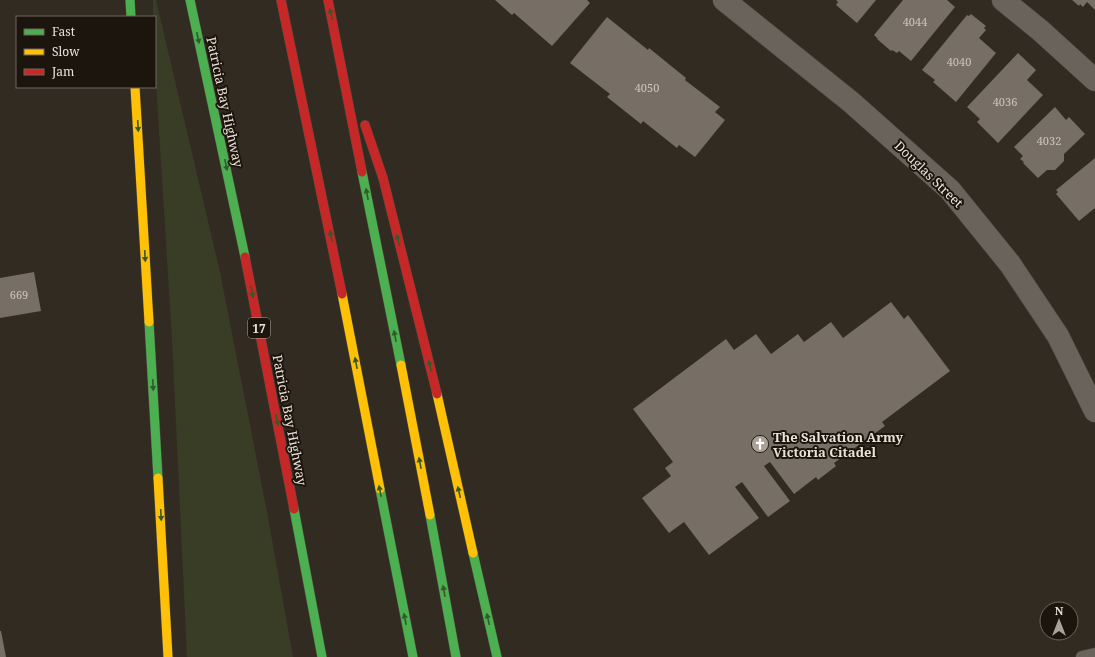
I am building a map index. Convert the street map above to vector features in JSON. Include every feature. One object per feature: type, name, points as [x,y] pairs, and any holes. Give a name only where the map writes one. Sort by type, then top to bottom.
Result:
[{"type":"highway","points":[[130,0],[131,16]]},
{"type":"highway","name":"Patricia Bay Highway","points":[[190,0],[242,242],[322,657]]},
{"type":"highway","points":[[281,0],[335,256],[413,657]]},
{"type":"highway","points":[[328,0],[423,475],[456,657]]},
{"type":"highway","points":[[334,28],[356,96]]},
{"type":"highway","points":[[135,88],[162,530],[168,657]]},
{"type":"highway","points":[[363,118],[383,178],[426,348],[497,657]]},
{"type":"street","name":"Douglas Street","points":[[724,0],[852,102],[950,190],[1010,264],[1058,336],[1095,411]]},
{"type":"street","points":[[1003,0],[1041,31],[1095,80]]},
{"type":"lane","points":[[1082,657],[1095,654]]},
{"type":"green space","points":[[153,0],[156,0],[220,272],[267,512],[293,657],[187,657],[172,339],[156,82],[156,16],[153,16]]},
{"type":"building","points":[[495,0],[587,0],[590,3],[552,46],[514,13],[512,15]]},
{"type":"building","points":[[836,0],[876,0],[857,23],[836,5],[838,2]]},
{"type":"building","points":[[903,0],[947,0],[955,7],[911,61],[899,51],[897,53],[892,50],[891,51],[874,35]]},
{"type":"building","points":[[1072,0],[1095,0],[1095,10],[1087,2],[1083,7],[1080,4],[1079,6]]},
{"type":"building","points":[[971,14],[986,26],[984,28],[986,30],[979,38],[996,53],[956,102],[933,82],[935,80],[922,70],[967,15],[969,16]]},
{"type":"building","points":[[607,17],[648,50],[649,48],[686,78],[685,80],[720,107],[715,112],[725,120],[695,157],[679,145],[677,148],[643,121],[641,124],[607,97],[610,94],[570,63]]},
{"type":"building","points":[[1018,53],[1036,70],[1027,80],[1043,95],[998,143],[977,122],[980,119],[967,107]]},
{"type":"building","points":[[1055,107],[1066,120],[1069,117],[1085,134],[1064,154],[1064,161],[1055,170],[1047,170],[1038,178],[1023,163],[1024,162],[1020,159],[1023,156],[1014,147]]},
{"type":"building","points":[[1095,158],[1095,208],[1079,221],[1056,194],[1058,192],[1056,190]]},
{"type":"building","points":[[34,272],[41,311],[0,318],[0,278]]},
{"type":"building","name":"The Salvation Army Victoria Citadel","points":[[891,302],[904,319],[908,315],[950,371],[882,422],[885,426],[834,463],[836,466],[818,480],[816,477],[794,494],[770,462],[764,466],[790,501],[768,517],[742,482],[735,487],[759,518],[709,555],[684,522],[669,533],[642,498],[671,476],[665,468],[673,462],[633,409],[726,339],[734,350],[756,334],[771,354],[798,334],[804,342],[831,322],[843,338]]},
{"type":"building","points":[[1,631],[6,657],[0,657]]},
{"type":"traffic: fast","points":[[130,0],[131,16]]},
{"type":"traffic: fast","points":[[190,0],[245,257]]},
{"type":"traffic: fast","points":[[362,172],[401,365]]},
{"type":"traffic: fast","points":[[149,322],[158,478]]},
{"type":"traffic: fast","points":[[380,489],[413,657]]},
{"type":"traffic: fast","points":[[294,509],[322,657]]},
{"type":"traffic: fast","points":[[430,515],[456,657]]},
{"type":"traffic: fast","points":[[473,553],[497,657]]},
{"type":"traffic: slow","points":[[135,88],[149,322]]},
{"type":"traffic: slow","points":[[342,294],[380,489]]},
{"type":"traffic: slow","points":[[401,365],[430,515]]},
{"type":"traffic: slow","points":[[437,394],[473,553]]},
{"type":"traffic: slow","points":[[158,478],[168,657]]},
{"type":"traffic: jam","points":[[281,0],[342,294]]},
{"type":"traffic: jam","points":[[328,0],[362,172]]},
{"type":"traffic: jam","points":[[365,125],[383,178],[437,394]]},
{"type":"traffic: jam","points":[[245,257],[294,509]]},
{"type":"place","name":"The Salvation Army Victoria Citadel","points":[[760,444]]}]
